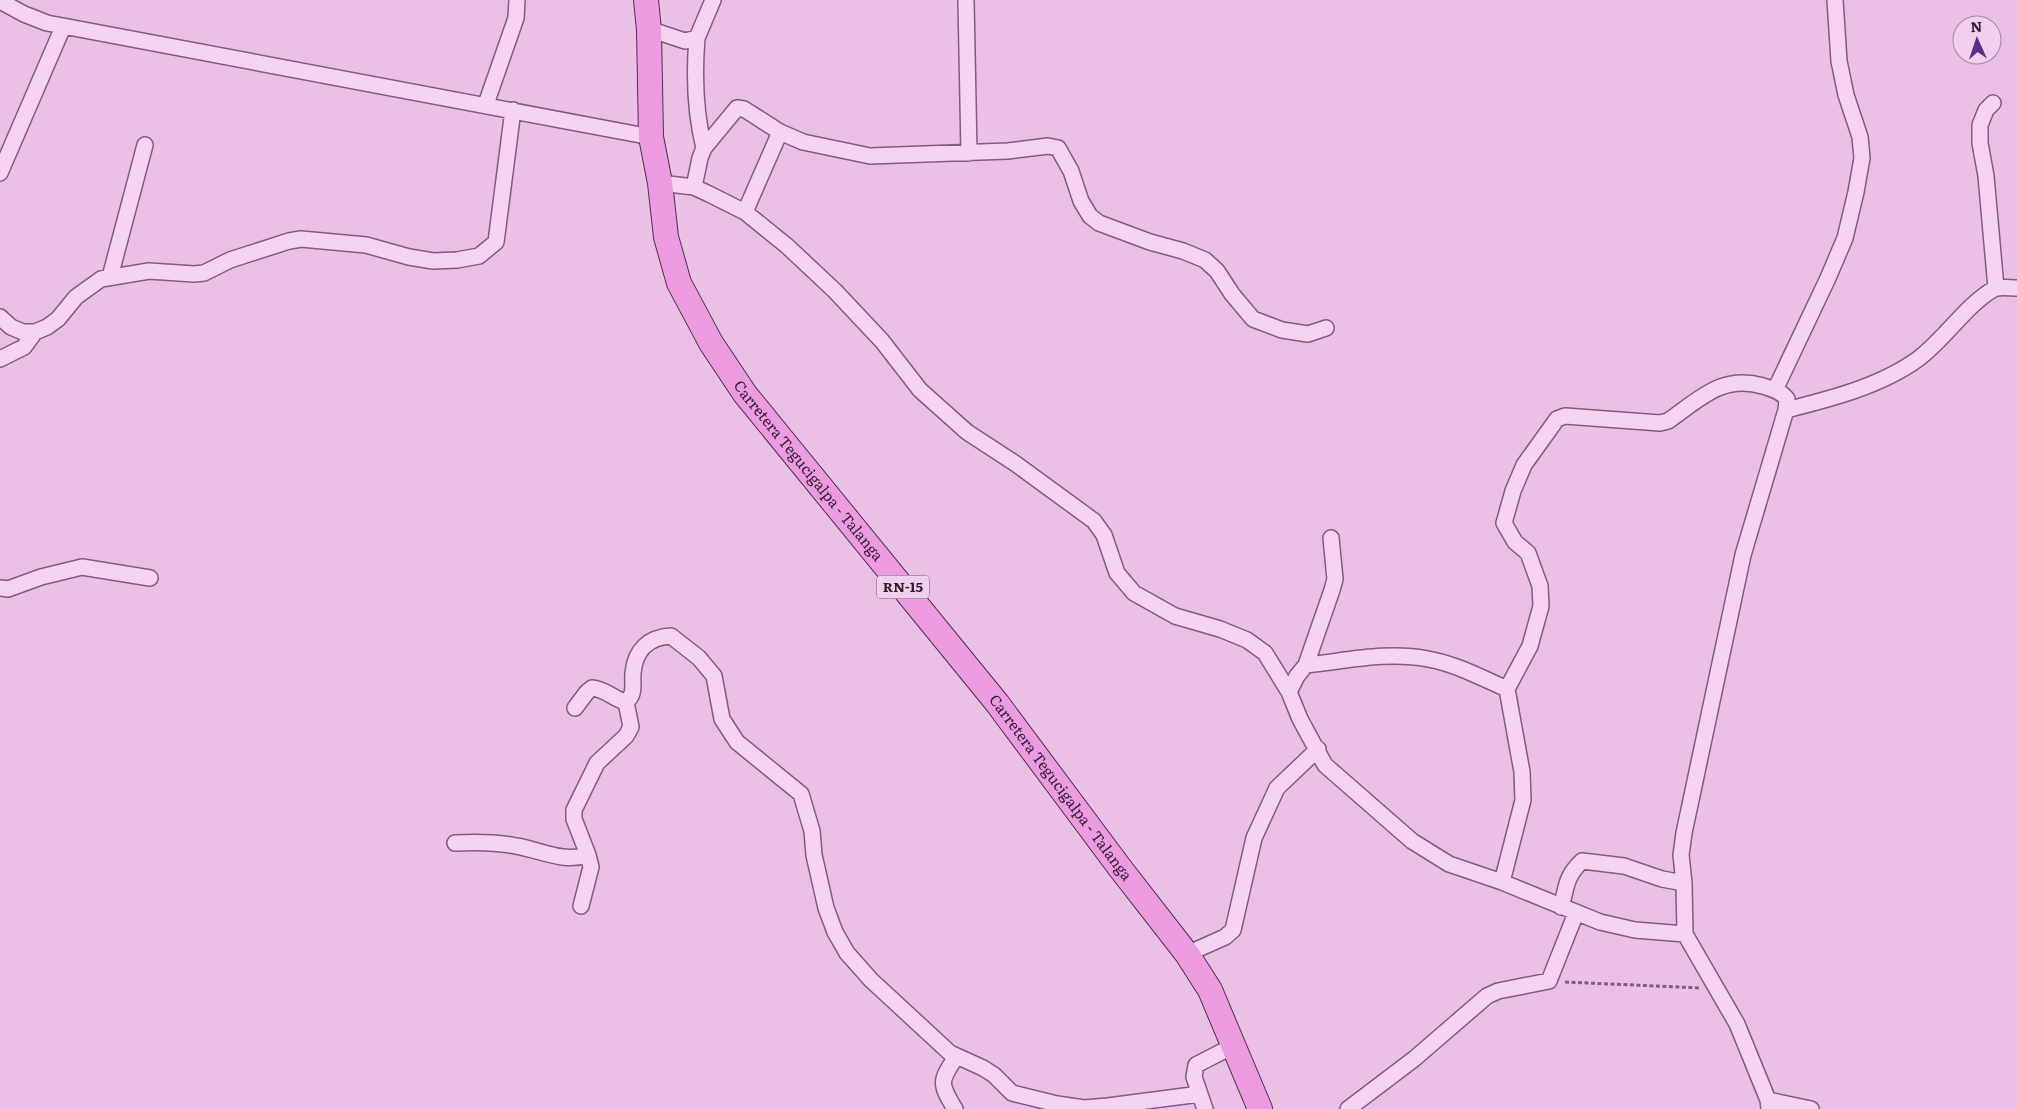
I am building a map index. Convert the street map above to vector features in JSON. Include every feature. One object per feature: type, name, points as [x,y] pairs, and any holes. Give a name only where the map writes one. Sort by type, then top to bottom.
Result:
[{"type":"main road","name":"Carretera Tegucigalpa - Talanga","points":[[646,0],[649,29],[651,136],[660,183],[666,238],[679,283],[711,343],[745,394],[997,703],[1120,868],[1187,954],[1210,990],[1260,1109]]},
{"type":"street","points":[[486,104],[516,18],[517,0]]},
{"type":"street","points":[[704,148],[699,129],[696,92],[697,38],[713,0]]},
{"type":"street","points":[[966,0],[969,153]]},
{"type":"street","points":[[1775,390],[1845,238],[1862,158],[1860,137],[1846,95],[1839,61],[1835,0]]},
{"type":"street","points":[[0,1],[47,24],[651,136]]},
{"type":"street","points":[[0,173],[63,26]]},
{"type":"street","points":[[649,29],[685,41],[697,38]]},
{"type":"street","points":[[1994,103],[1986,110],[1980,125],[1980,143],[1987,185],[1996,288]]},
{"type":"street","points":[[694,187],[704,148],[737,108],[744,108],[780,132],[803,142],[870,156],[1008,151],[1048,146],[1058,148],[1071,171],[1081,201],[1090,216],[1099,223],[1205,260],[1217,271],[1232,294],[1253,319],[1282,330],[1308,334],[1326,328]]},
{"type":"street","points":[[0,317],[10,327],[23,332],[36,332],[47,328],[58,319],[76,296],[101,279],[149,271],[204,273],[230,260],[289,241],[302,239],[366,245],[409,257],[433,261],[457,260],[479,256],[496,242],[513,110]]},
{"type":"street","points":[[745,212],[780,132]]},
{"type":"street","points":[[110,277],[145,144]]},
{"type":"street","points":[[660,183],[694,187],[745,212],[787,246],[835,291],[882,341],[920,390],[967,432],[1016,464],[1094,521],[1104,535],[1117,574],[1134,593],[1175,616],[1220,629],[1247,640],[1265,653],[1288,692],[1300,719],[1325,765],[1412,841],[1449,864],[1502,882],[1600,922],[1635,930],[1685,934]]},
{"type":"street","points":[[1786,410],[1835,398],[1883,378],[1918,359],[1974,304],[1996,288],[2017,288]]},
{"type":"street","points":[[0,358],[24,347],[36,332]]},
{"type":"street","points":[[1502,882],[1523,800],[1522,772],[1507,689],[1530,646],[1541,606],[1540,586],[1528,553],[1515,542],[1504,523],[1513,491],[1524,465],[1557,419],[1565,416],[1660,423],[1668,421],[1716,388],[1733,382],[1749,382],[1775,390],[1784,395],[1786,410],[1741,565],[1684,833],[1682,855],[1685,934],[1737,1024],[1769,1105],[1812,1109]]},
{"type":"street","points":[[1288,692],[1296,676],[1306,665],[1316,633],[1328,607],[1335,579],[1331,538]]},
{"type":"street","points":[[0,588],[8,589],[41,577],[82,567],[150,578]]},
{"type":"street","points":[[626,702],[631,698],[633,692],[633,670],[638,656],[648,642],[657,637],[671,636],[699,658],[714,676],[722,719],[737,742],[801,794],[812,831],[814,854],[826,908],[835,932],[848,953],[871,980],[956,1057],[965,1059],[994,1075],[1012,1093],[1018,1109]]},
{"type":"street","points":[[1306,665],[1368,657],[1397,656],[1428,659],[1451,665],[1507,689]]},
{"type":"street","points":[[575,708],[592,688],[603,689],[619,700],[626,702]]},
{"type":"street","points":[[581,906],[591,867],[574,819],[574,810],[596,763],[626,736],[631,727],[626,702]]},
{"type":"street","points":[[1187,954],[1225,937],[1233,930],[1254,838],[1276,788],[1318,749]]},
{"type":"street","points":[[455,843],[481,842],[518,846],[548,855],[576,859],[588,855]]},
{"type":"street","points":[[1348,1109],[1414,1059],[1487,996],[1498,991],[1549,981],[1568,910],[1565,886],[1572,871],[1582,861],[1624,866],[1684,883]]},
{"type":"street","points":[[1205,1109],[1194,1077],[1196,1064],[1233,1046]]},
{"type":"street","points":[[955,1109],[944,1089],[943,1077],[956,1057]]},
{"type":"street","points":[[1012,1093],[1057,1104],[1084,1108],[1200,1094]]},
{"type":"path","points":[[1549,981],[1716,989]]}]
